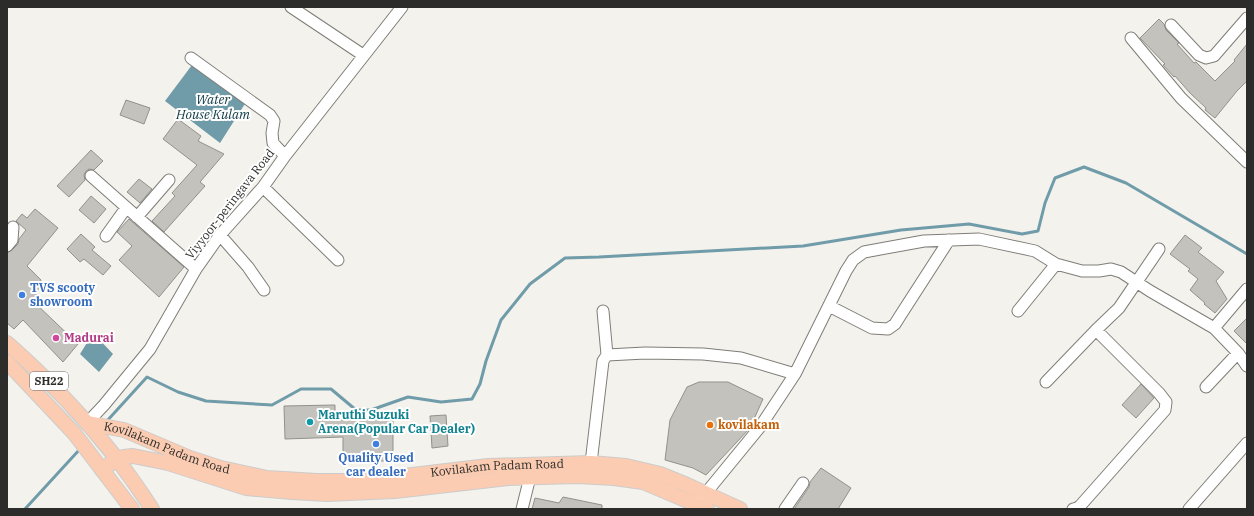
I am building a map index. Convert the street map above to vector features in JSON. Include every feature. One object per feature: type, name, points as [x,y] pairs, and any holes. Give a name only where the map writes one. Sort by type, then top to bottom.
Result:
[{"type":"main road","name":"SH22","points":[[7,343],[27,360],[90,424],[152,509]]},
{"type":"main road","name":"SH22","points":[[7,362],[75,435],[132,509]]},
{"type":"main road","name":"Kovilakam Padam Road","points":[[90,424],[124,430],[190,458],[221,468],[267,478],[317,481],[362,481],[488,466],[644,482],[703,502],[740,509]]},
{"type":"main road","points":[[75,435],[90,424]]},
{"type":"main road","name":"Kovilakam Padam Road","points":[[102,470],[117,459],[133,456],[168,463],[246,488],[327,494],[395,491],[508,478],[530,471],[591,463],[626,466],[660,474],[703,502]]},
{"type":"street","points":[[291,7],[363,55]]},
{"type":"street","name":"Viyyoor-peringava Road","points":[[90,424],[150,349],[196,269],[220,235],[263,187],[285,156],[402,7]]},
{"type":"street","points":[[1171,25],[1199,55],[1206,58],[1214,56],[1247,18]]},
{"type":"street","points":[[1131,38],[1181,98],[1247,162]]},
{"type":"street","points":[[191,58],[270,115],[274,121],[272,133],[273,143],[285,156]]},
{"type":"street","points":[[91,176],[196,269]]},
{"type":"street","points":[[137,217],[169,180]]},
{"type":"street","points":[[263,187],[338,260]]},
{"type":"street","points":[[106,236],[126,208]]},
{"type":"street","points":[[7,246],[12,240],[13,227]]},
{"type":"street","points":[[220,235],[248,267],[264,290]]},
{"type":"street","points":[[703,502],[760,427],[795,374],[849,266],[853,260],[864,252],[924,241],[979,239],[1035,251],[1056,264],[1082,271],[1111,269],[1121,272],[1214,328],[1238,353],[1247,366]]},
{"type":"street","points":[[829,306],[872,328],[888,330],[895,324],[949,240]]},
{"type":"street","points":[[1046,382],[1119,308],[1159,249]]},
{"type":"street","points":[[1018,311],[1056,264]]},
{"type":"street","points":[[1214,328],[1247,289]]},
{"type":"street","points":[[591,463],[601,371],[603,362],[607,355],[603,311]]},
{"type":"street","points":[[1073,509],[1080,506],[1165,410],[1166,402],[1159,393],[1096,330]]},
{"type":"street","points":[[607,355],[645,353],[702,354],[741,358],[795,374]]},
{"type":"street","points":[[1206,387],[1238,353]]},
{"type":"street","points":[[1189,509],[1247,443]]},
{"type":"street","points":[[522,509],[530,471]]},
{"type":"street","points":[[785,509],[803,483]]},
{"type":"water","name":"Water House Kulam","points":[[192,65],[248,99],[220,143],[165,101]]},
{"type":"water","points":[[93,333],[113,354],[99,372],[80,354]]},
{"type":"building","points":[[1159,19],[1164,24],[1166,30],[1179,43],[1177,44],[1194,63],[1196,62],[1215,81],[1235,61],[1234,60],[1247,44],[1247,81],[1215,118],[1205,110],[1206,108],[1175,76],[1174,77],[1163,65],[1165,64],[1140,38]]},
{"type":"building","points":[[126,100],[150,108],[144,124],[120,115]]},
{"type":"building","points":[[178,119],[201,136],[198,141],[224,154],[200,182],[205,186],[164,232],[152,221],[175,196],[172,193],[197,165],[163,139]]},
{"type":"building","points":[[91,150],[103,161],[94,170],[89,169],[86,171],[84,175],[85,180],[69,197],[57,186]]},
{"type":"building","points":[[139,179],[152,189],[140,203],[127,192]]},
{"type":"building","points":[[91,196],[106,209],[94,223],[79,210]]},
{"type":"building","points":[[35,209],[58,228],[27,266],[41,280],[34,302],[78,344],[63,362],[23,320],[14,329],[7,323],[7,253],[18,244],[19,239],[26,230],[16,221],[22,214],[27,218]]},
{"type":"building","points":[[129,219],[184,267],[159,297],[119,260],[132,246],[117,232]]},
{"type":"building","points":[[81,234],[95,247],[92,250],[111,266],[103,275],[84,259],[80,262],[67,249]]},
{"type":"building","points":[[1185,235],[1202,248],[1198,252],[1224,272],[1216,281],[1227,299],[1215,313],[1190,290],[1198,279],[1188,271],[1190,269],[1170,254]]},
{"type":"building","points":[[1247,318],[1247,344],[1234,331]]},
{"type":"building","name":"kovilakam","points":[[699,382],[728,382],[763,399],[750,428],[706,475],[693,468],[665,460],[670,420],[687,387]]},
{"type":"building","points":[[1141,384],[1154,398],[1136,418],[1122,405]]},
{"type":"building","points":[[335,405],[335,420],[393,419],[393,461],[359,461],[359,459],[343,459],[343,437],[285,439],[284,406]]},
{"type":"building","points":[[446,415],[448,446],[432,448],[430,416]]},
{"type":"building","points":[[821,468],[851,488],[838,509],[794,509],[809,487],[810,482]]},
{"type":"building","points":[[563,497],[602,505],[602,509],[532,509],[535,498],[559,503]]},
{"type":"waterway","points":[[106,422],[147,377],[178,392],[206,401],[272,405],[301,389],[331,389],[356,410],[371,410],[408,397],[441,402],[472,399],[480,384],[486,361],[501,320],[530,284],[565,258],[803,246],[901,230],[969,224],[1022,234],[1038,231],[1045,203],[1055,178],[1084,167],[1126,183],[1247,254]]},
{"type":"waterway","points":[[25,509],[80,449]]},
{"type":"place","name":"TVS scooty showroom","points":[[22,295]]},
{"type":"place","name":"Madurai","points":[[56,338]]},
{"type":"place","name":"Maruthi Suzuki Arena(Popular Car Dealer)","points":[[310,422]]},
{"type":"place","name":"kovilakam","points":[[710,425]]},
{"type":"place","name":"Quality Used car dealer","points":[[376,444]]}]
